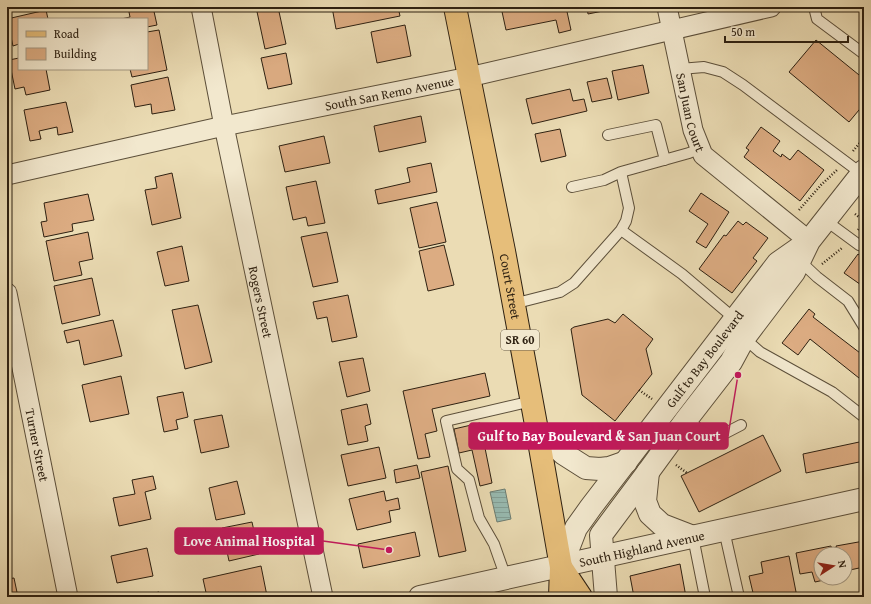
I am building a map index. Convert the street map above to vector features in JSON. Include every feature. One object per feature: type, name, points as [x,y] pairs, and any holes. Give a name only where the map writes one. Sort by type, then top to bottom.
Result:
[{"type":"main road","name":"Court Street","points":[[455,7],[532,401],[561,567]]},
{"type":"main road","name":"Gulf to Bay Boulevard","points":[[560,597],[561,567]]},
{"type":"main road","name":"SR 60","points":[[561,567],[580,597]]},
{"type":"street","name":"Rogers Street","points":[[201,7],[224,126],[323,597]]},
{"type":"street","name":"San Juan Court","points":[[667,7],[693,130],[703,155],[809,241]]},
{"type":"street","name":"South San Remo Avenue","points":[[7,175],[224,126],[469,76],[771,7]]},
{"type":"street","name":"Gulf to Bay Boulevard","points":[[606,597],[601,535],[731,362],[744,338],[794,272],[809,241],[863,173]]},
{"type":"street","name":"Gulf to Bay Boulevard","points":[[561,567],[576,528],[626,462],[778,263],[809,241]]},
{"type":"street","name":"Turner Street","points":[[7,293],[68,597]]},
{"type":"street","points":[[537,430],[564,454],[586,468],[609,468],[626,462]]},
{"type":"street","points":[[648,472],[645,501],[650,514],[662,525],[693,536]]},
{"type":"street","name":"South Highland Avenue","points":[[429,596],[864,499]]},
{"type":"lane","points":[[814,7],[817,19],[864,54]]},
{"type":"lane","points":[[680,69],[704,67],[723,72],[863,173]]},
{"type":"lane","points":[[608,134],[656,125],[665,160]]},
{"type":"lane","points":[[572,187],[604,180],[621,172],[689,153],[701,148]]},
{"type":"lane","points":[[513,304],[560,292],[574,283],[621,230],[626,221],[629,208],[621,172]]},
{"type":"lane","points":[[825,220],[859,245],[864,246]]},
{"type":"lane","points":[[621,230],[682,274],[735,319]]},
{"type":"lane","points":[[800,261],[817,277],[848,301],[864,327]]},
{"type":"lane","points":[[744,338],[760,352],[832,392],[864,417]]},
{"type":"lane","points":[[506,578],[494,544],[479,518],[469,480],[457,469],[446,421],[532,401]]},
{"type":"lane","points":[[686,420],[714,439],[741,425]]},
{"type":"lane","points":[[724,530],[739,597]]},
{"type":"lane","points":[[693,536],[705,597]]},
{"type":"path","points":[[639,390],[653,400]]},
{"type":"path","points":[[674,464],[687,473]]},
{"type":"water","points":[[505,489],[511,519],[497,522],[490,492]]},
{"type":"building","points":[[128,7],[153,7],[157,25],[148,27],[148,18],[126,18],[130,17]]},
{"type":"building","points":[[256,7],[278,7],[286,44],[265,49]]},
{"type":"building","points":[[332,7],[398,7],[400,16],[336,29]]},
{"type":"building","points":[[501,7],[566,7],[571,30],[559,33],[556,20],[506,30]]},
{"type":"building","points":[[587,7],[623,7],[588,14]]},
{"type":"building","points":[[46,10],[48,18],[18,18],[18,44],[13,46],[7,19]]},
{"type":"building","points":[[405,25],[411,56],[377,63],[371,32]]},
{"type":"building","points":[[159,30],[167,70],[132,77],[130,70],[148,70],[148,32]]},
{"type":"building","points":[[816,40],[864,79],[864,104],[849,122],[789,72]]},
{"type":"building","points":[[286,53],[292,84],[268,89],[261,58]]},
{"type":"building","points":[[18,58],[18,70],[46,70],[50,90],[26,95],[24,87],[15,89],[9,60]]},
{"type":"building","points":[[643,65],[649,93],[618,100],[612,71]]},
{"type":"building","points":[[168,77],[175,110],[152,114],[151,104],[135,107],[131,85]]},
{"type":"building","points":[[607,78],[612,98],[592,102],[587,82]]},
{"type":"building","points":[[570,89],[573,101],[584,99],[587,111],[532,124],[526,99]]},
{"type":"building","points":[[66,102],[73,132],[58,135],[57,127],[39,131],[41,139],[30,141],[24,110]]},
{"type":"building","points":[[421,116],[426,142],[379,152],[374,126]]},
{"type":"building","points":[[761,127],[780,141],[773,151],[781,157],[782,154],[790,160],[798,150],[824,170],[800,201],[744,157],[749,150],[746,148]]},
{"type":"building","points":[[560,129],[566,156],[541,162],[535,134]]},
{"type":"building","points":[[324,136],[330,163],[285,172],[279,146]]},
{"type":"building","points":[[431,163],[437,192],[378,204],[375,190],[410,182],[407,168]]},
{"type":"building","points":[[172,173],[181,218],[152,225],[145,190],[157,188],[155,177]]},
{"type":"building","points":[[316,181],[325,223],[308,226],[306,217],[293,220],[286,187]]},
{"type":"building","points":[[701,193],[729,212],[706,248],[696,242],[708,224],[689,211]]},
{"type":"building","points":[[88,194],[94,220],[72,224],[73,231],[44,237],[41,222],[47,221],[44,203]]},
{"type":"building","points":[[437,202],[446,242],[419,248],[410,208]]},
{"type":"building","points":[[738,221],[743,225],[746,222],[768,238],[753,258],[757,261],[732,293],[699,269],[724,235],[726,236]]},
{"type":"building","points":[[88,232],[93,259],[79,262],[82,275],[54,281],[46,241]]},
{"type":"building","points":[[327,232],[338,282],[313,287],[301,237]]},
{"type":"building","points":[[444,245],[454,285],[428,291],[419,251]]},
{"type":"building","points":[[182,246],[189,281],[165,286],[157,252]]},
{"type":"building","points":[[858,254],[864,259],[864,287],[844,273]]},
{"type":"building","points":[[92,278],[100,315],[62,324],[54,286]]},
{"type":"building","points":[[348,295],[357,337],[332,342],[327,317],[317,319],[313,302]]},
{"type":"building","points":[[198,305],[212,362],[185,369],[172,310]]},
{"type":"building","points":[[809,309],[815,314],[813,317],[864,356],[864,382],[810,339],[798,355],[782,343]]},
{"type":"building","points":[[623,314],[653,339],[646,349],[652,374],[615,421],[582,395],[571,329],[608,319],[615,323]]},
{"type":"building","points":[[113,320],[122,356],[84,365],[79,340],[67,343],[64,331]]},
{"type":"building","points":[[363,358],[370,391],[347,397],[339,362]]},
{"type":"building","points":[[485,373],[490,396],[432,409],[437,431],[425,434],[430,457],[418,459],[403,391]]},
{"type":"building","points":[[121,376],[129,414],[90,422],[82,385]]},
{"type":"building","points":[[183,392],[188,417],[176,420],[178,429],[164,432],[157,397]]},
{"type":"building","points":[[367,404],[371,424],[365,426],[368,441],[348,445],[341,410]]},
{"type":"building","points":[[222,415],[229,447],[201,453],[194,420]]},
{"type":"building","points":[[480,423],[492,483],[480,486],[472,450],[459,453],[454,429]]},
{"type":"building","points":[[763,435],[781,471],[699,512],[681,476]]},
{"type":"building","points":[[864,441],[864,461],[806,473],[803,454]]},
{"type":"building","points":[[379,447],[386,478],[348,486],[341,455]]},
{"type":"building","points":[[417,465],[420,478],[396,483],[394,470]]},
{"type":"building","points":[[448,466],[466,551],[439,557],[421,472]]},
{"type":"building","points":[[153,476],[156,489],[145,492],[151,519],[119,526],[113,498],[135,494],[132,480]]},
{"type":"building","points":[[237,481],[245,514],[216,520],[209,488]]},
{"type":"building","points":[[384,491],[386,501],[398,498],[400,509],[389,511],[391,522],[357,530],[349,499]]},
{"type":"building","points":[[252,522],[259,554],[229,561],[222,528]]},
{"type":"building","points":[[415,532],[420,556],[363,568],[358,544]]},
{"type":"building","points":[[864,541],[864,554],[862,554],[864,567],[853,569],[853,546],[836,546]]},
{"type":"building","points":[[7,545],[11,566],[7,566]]},
{"type":"building","points":[[147,548],[153,576],[117,583],[111,556]]},
{"type":"building","points":[[813,550],[813,575],[812,572],[800,574],[796,553]]},
{"type":"building","points":[[789,556],[797,597],[754,597],[749,576],[763,573],[761,562]]},
{"type":"building","points":[[680,564],[686,597],[634,597],[630,576]]},
{"type":"building","points":[[261,566],[267,596],[207,597],[203,579]]},
{"type":"building","points":[[14,578],[18,597],[7,597],[7,579]]},
{"type":"building","points":[[159,592],[160,597],[136,597]]},
{"type":"place","name":"Gulf to Bay Boulevard & San Juan Court","points":[[738,375]]},
{"type":"place","name":"Love Animal Hospital","points":[[389,550]]}]
